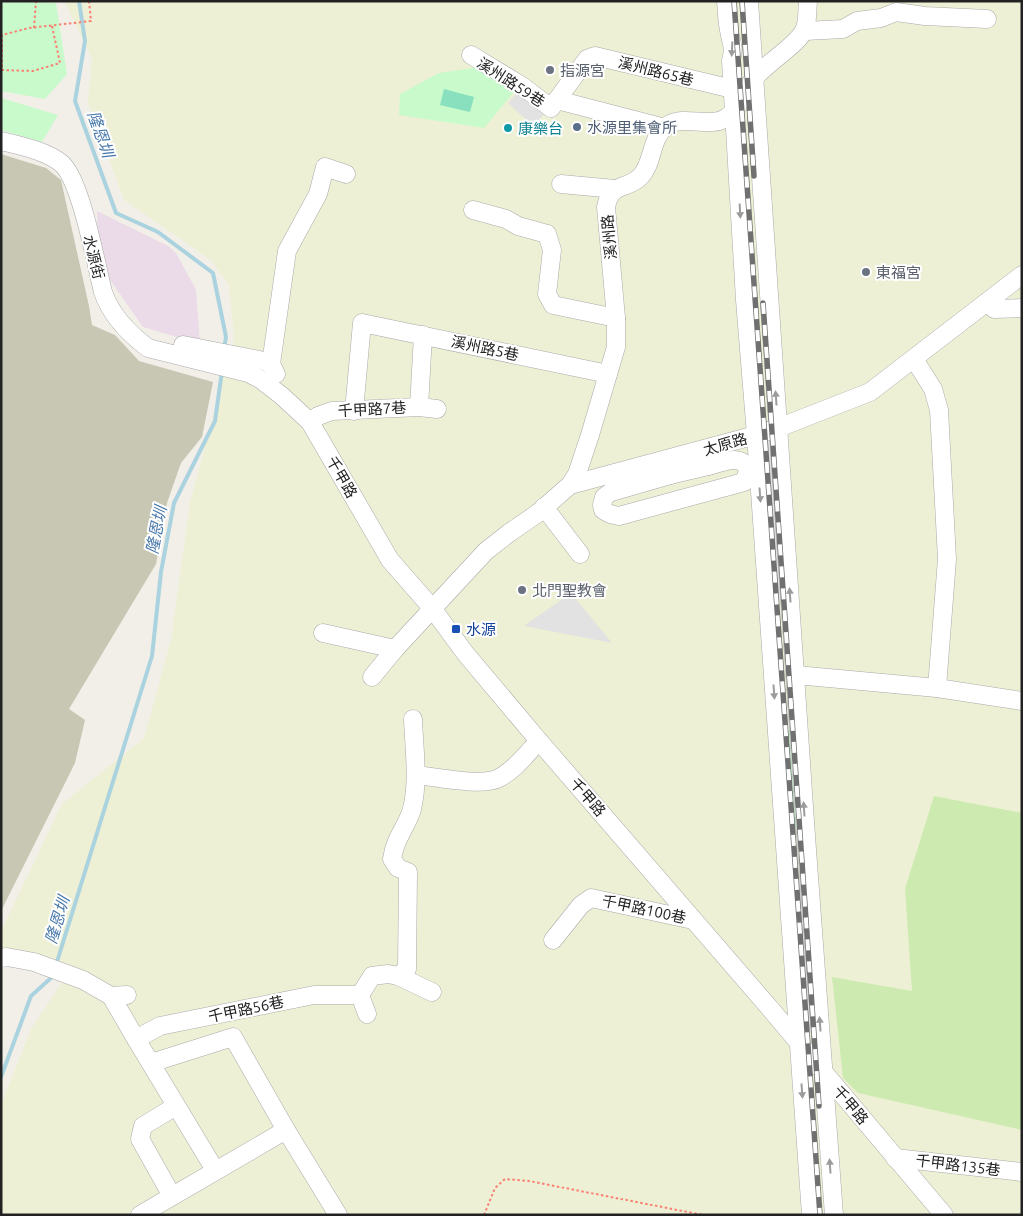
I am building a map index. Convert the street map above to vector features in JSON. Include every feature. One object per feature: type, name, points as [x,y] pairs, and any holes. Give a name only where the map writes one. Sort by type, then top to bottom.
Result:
[{"type":"street","points":[[726,1],[729,31],[733,40],[731,61],[739,91],[734,112],[745,300],[811,1215]]},
{"type":"street","points":[[749,1],[834,1215]]},
{"type":"street","points":[[739,91],[805,31],[808,1]]},
{"type":"street","points":[[805,31],[838,30],[857,21],[881,18],[896,12],[925,16],[987,19]]},
{"type":"street","name":"溪州路59巷","points":[[471,55],[522,86],[551,108],[557,100],[664,128]]},
{"type":"street","name":"溪州路65巷","points":[[557,100],[587,59],[595,56],[739,91]]},
{"type":"street","points":[[560,184],[615,189],[641,176],[646,169],[657,138],[664,128],[676,122],[719,121],[734,112]]},
{"type":"street","name":"水源街","points":[[1,141],[54,158],[64,166],[75,182],[108,306],[135,338],[148,348],[173,355],[200,354],[249,365],[271,364]]},
{"type":"street","points":[[282,396],[275,371],[271,364],[287,251],[318,194],[325,166],[346,174]]},
{"type":"street","name":"溪州路","points":[[570,485],[577,474],[590,435],[616,347],[616,318],[606,208],[608,198],[615,189]]},
{"type":"street","points":[[473,210],[506,219],[518,226],[547,234],[552,250],[547,294],[553,305],[616,318]]},
{"type":"street","name":"太原路","points":[[432,608],[486,551],[570,485],[706,458],[756,435],[870,392],[1022,275]]},
{"type":"street","points":[[744,280],[768,278]]},
{"type":"street","points":[[745,300],[770,298]]},
{"type":"street","points":[[987,302],[994,309],[1022,308]]},
{"type":"street","name":"溪州路5巷","points":[[354,411],[362,323],[608,374]]},
{"type":"street","points":[[419,407],[423,335]]},
{"type":"street","points":[[914,359],[933,389],[939,410],[947,559],[937,688]]},
{"type":"street","name":"千甲路","points":[[249,365],[260,379],[310,422],[390,560],[432,608],[465,653],[944,1215]]},
{"type":"street","name":"千甲路7巷","points":[[310,422],[318,416],[332,411],[419,407],[437,409]]},
{"type":"street","points":[[668,467],[611,492],[604,497],[602,504],[604,510],[619,516],[744,482],[749,468],[744,462],[738,459],[706,458]]},
{"type":"street","points":[[544,507],[580,554]]},
{"type":"street","points":[[372,677],[432,608]]},
{"type":"street","points":[[770,634],[792,632]]},
{"type":"street","points":[[323,633],[395,649]]},
{"type":"street","points":[[771,654],[794,651]]},
{"type":"street","points":[[796,675],[937,688],[1022,701]]},
{"type":"street","points":[[398,976],[407,969],[408,872],[398,868],[392,859],[394,846],[412,810],[416,775],[413,719]]},
{"type":"street","points":[[416,775],[480,782],[491,781],[508,772],[539,741]]},
{"type":"street","points":[[784,837],[806,836]]},
{"type":"street","points":[[786,860],[808,858]]},
{"type":"street","name":"千甲路100巷","points":[[553,940],[581,905],[591,898],[694,920]]},
{"type":"street","points":[[1,958],[34,962],[119,995],[136,1039],[215,1170]]},
{"type":"street","points":[[367,1014],[360,995],[372,976],[388,974],[398,976],[432,992]]},
{"type":"street","name":"千甲路56巷","points":[[136,1039],[160,1026],[314,995],[360,995]]},
{"type":"street","points":[[151,1063],[233,1037],[286,1130],[338,1215]]},
{"type":"street","points":[[172,1196],[140,1139],[143,1126],[176,1106]]},
{"type":"street","points":[[140,1215],[286,1130]]},
{"type":"street","name":"千甲路135巷","points":[[895,1158],[1022,1172]]},
{"type":"path","points":[[34,28],[36,1]]},
{"type":"path","points":[[52,26],[60,63],[32,71],[2,70],[2,35],[34,28],[91,21],[89,1]]},
{"type":"path","points":[[484,1215],[495,1188],[505,1179],[529,1181],[703,1215]]},
{"type":"shaded area","points":[[64,1],[1022,1],[1022,1215],[1,1215],[1,1105],[31,1029],[63,981],[1,952],[1,931],[62,804],[144,738],[171,640],[190,502],[234,339],[229,285],[212,261],[124,200],[88,102],[92,58]]},
{"type":"shaded area","points":[[521,88],[547,111],[533,126],[508,103]]},
{"type":"shaded area","points":[[1,154],[46,168],[61,180],[92,325],[115,335],[139,361],[213,382],[202,437],[181,463],[167,503],[156,564],[69,709],[85,720],[75,763],[1,911]]},
{"type":"shaded area","points":[[97,211],[168,246],[176,253],[196,290],[200,344],[143,327],[106,274],[98,246]]},
{"type":"shaded area","points":[[774,441],[787,600],[777,600],[767,442]]},
{"type":"shaded area","points":[[571,593],[612,643],[524,626]]},
{"type":"shaded area","points":[[796,879],[806,879],[819,1033],[802,1033]]},
{"type":"green space","points":[[1,3],[56,3],[67,74],[45,99],[1,91]]},
{"type":"green space","points":[[479,67],[519,86],[484,128],[399,115],[400,94],[439,73]]},
{"type":"green space","points":[[444,89],[474,97],[470,112],[440,105]]},
{"type":"green space","points":[[1,98],[58,115],[42,142],[1,130]]},
{"type":"green space","points":[[787,730],[794,730],[803,829],[791,830]]},
{"type":"green space","points":[[934,796],[1022,813],[1022,1130],[858,1093],[843,1078],[832,977],[912,991],[905,889]]},
{"type":"waterway","name":"隆恩圳","points":[[79,1],[85,41],[75,101],[116,213],[158,232],[213,273],[226,337],[224,349]]},
{"type":"waterway","name":"隆恩圳","points":[[56,965],[152,656],[161,572],[174,503],[215,421],[222,371]]},
{"type":"waterway","name":"隆恩圳","points":[[1,1077],[31,996],[53,974]]},
{"type":"railway","points":[[734,1],[820,1215]]},
{"type":"railway","points":[[742,1],[754,176]]},
{"type":"railway","points":[[763,303],[819,1106]]},
{"type":"place","name":"指源宮","points":[[550,70]]},
{"type":"place","name":"水源里集會所","points":[[577,127]]},
{"type":"place","name":"康樂台","points":[[508,128]]},
{"type":"place","name":"東福宮","points":[[866,272]]},
{"type":"place","name":"北門聖教會","points":[[522,590]]},
{"type":"place","name":"水源","points":[[456,629]]}]
